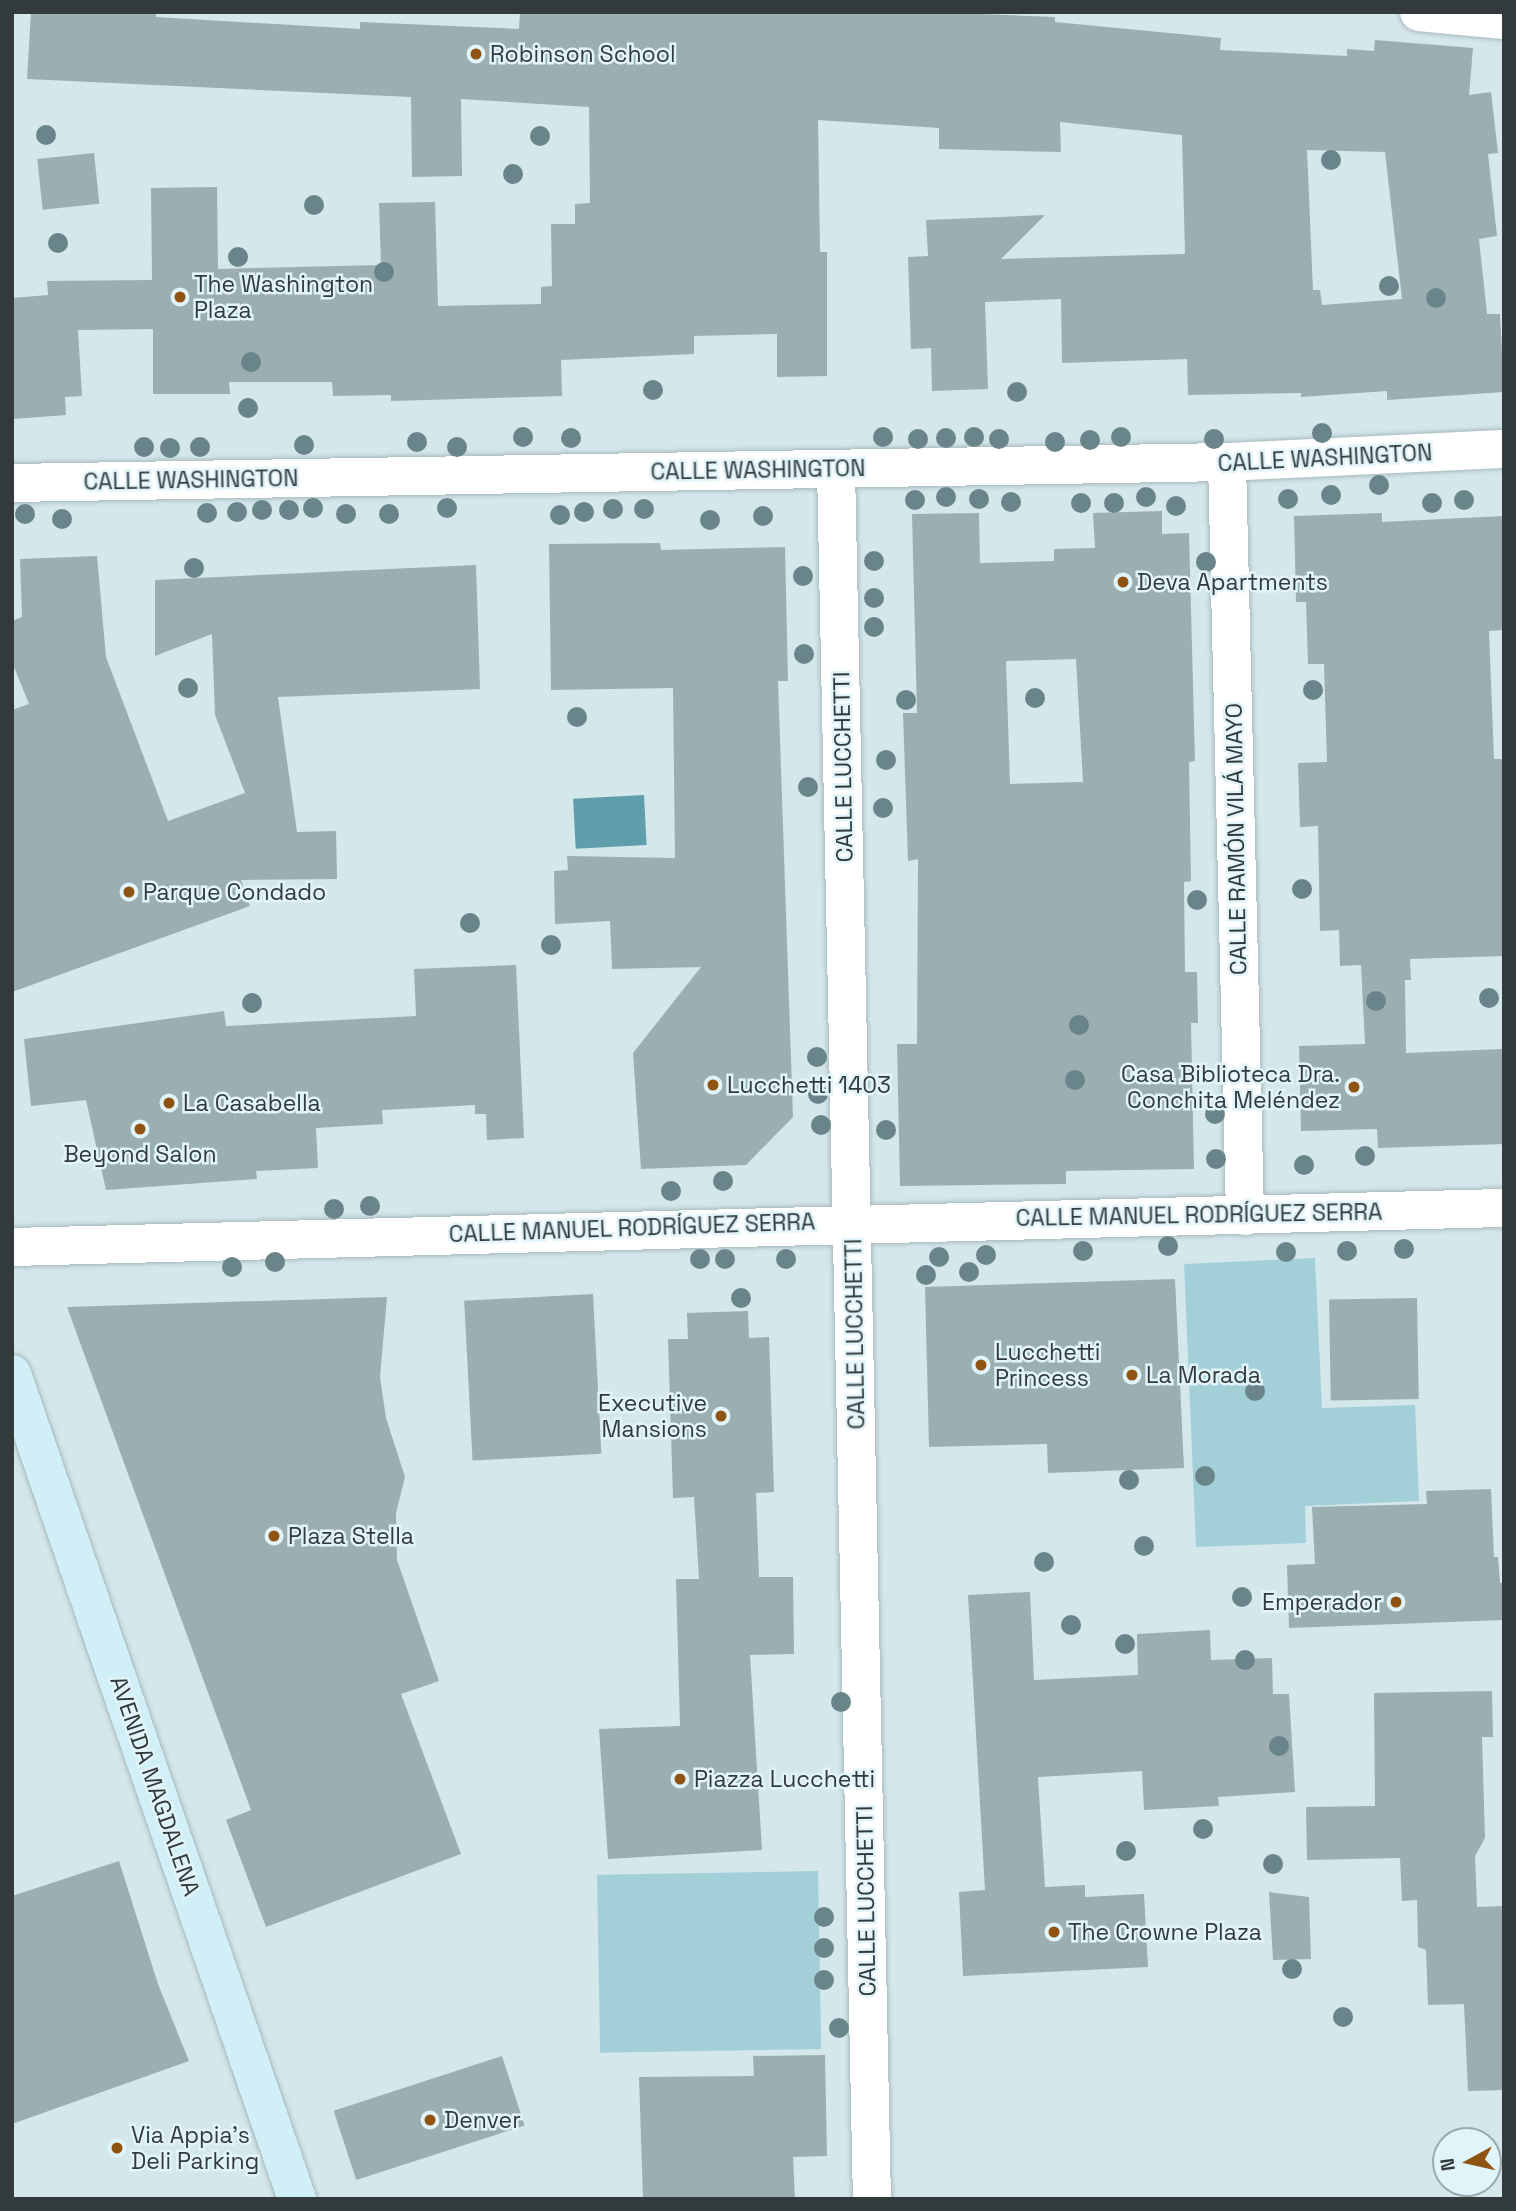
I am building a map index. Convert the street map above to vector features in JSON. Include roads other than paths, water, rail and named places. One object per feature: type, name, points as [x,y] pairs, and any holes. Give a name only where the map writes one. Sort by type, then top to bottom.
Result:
[{"type":"street","points":[[1419,12],[1504,20]]},
{"type":"street","name":"CALLE WASHINGTON","points":[[12,483],[1227,463],[1504,449]]},
{"type":"street","name":"CALLE RAMÓN VILÁ MAYO","points":[[1227,463],[1245,1216]]},
{"type":"street","name":"CALLE LUCCHETTI","points":[[836,469],[872,2199]]},
{"type":"street","name":"CALLE MANUEL RODRÍGUEZ SERRA","points":[[12,1247],[853,1222],[1245,1216],[1504,1208]]},
{"type":"street","name":"AVENIDA MAGDALENA","points":[[12,1374],[297,2199]]},
{"type":"place","name":"Robinson School","points":[[476,54]]},
{"type":"place","name":"The Washington Plaza","points":[[180,297]]},
{"type":"place","name":"Deva Apartments","points":[[1123,582]]},
{"type":"place","name":"Parque Condado","points":[[129,892]]},
{"type":"place","name":"Lucchetti 1403","points":[[713,1085]]},
{"type":"place","name":"Casa Biblioteca Dra. Conchita Meléndez","points":[[1354,1087]]},
{"type":"place","name":"La Casabella","points":[[169,1103]]},
{"type":"place","name":"Beyond Salon","points":[[140,1129]]},
{"type":"place","name":"Lucchetti Princess","points":[[981,1365]]},
{"type":"place","name":"La Morada","points":[[1132,1375]]},
{"type":"place","name":"Executive Mansions","points":[[721,1416]]},
{"type":"place","name":"Plaza Stella","points":[[274,1536]]},
{"type":"place","name":"Emperador","points":[[1396,1602]]},
{"type":"place","name":"Piazza Lucchetti","points":[[680,1779]]},
{"type":"place","name":"The Crowne Plaza","points":[[1054,1932]]},
{"type":"place","name":"Denver","points":[[430,2120]]},
{"type":"place","name":"Via Appia's Deli Parking","points":[[117,2148]]}]
